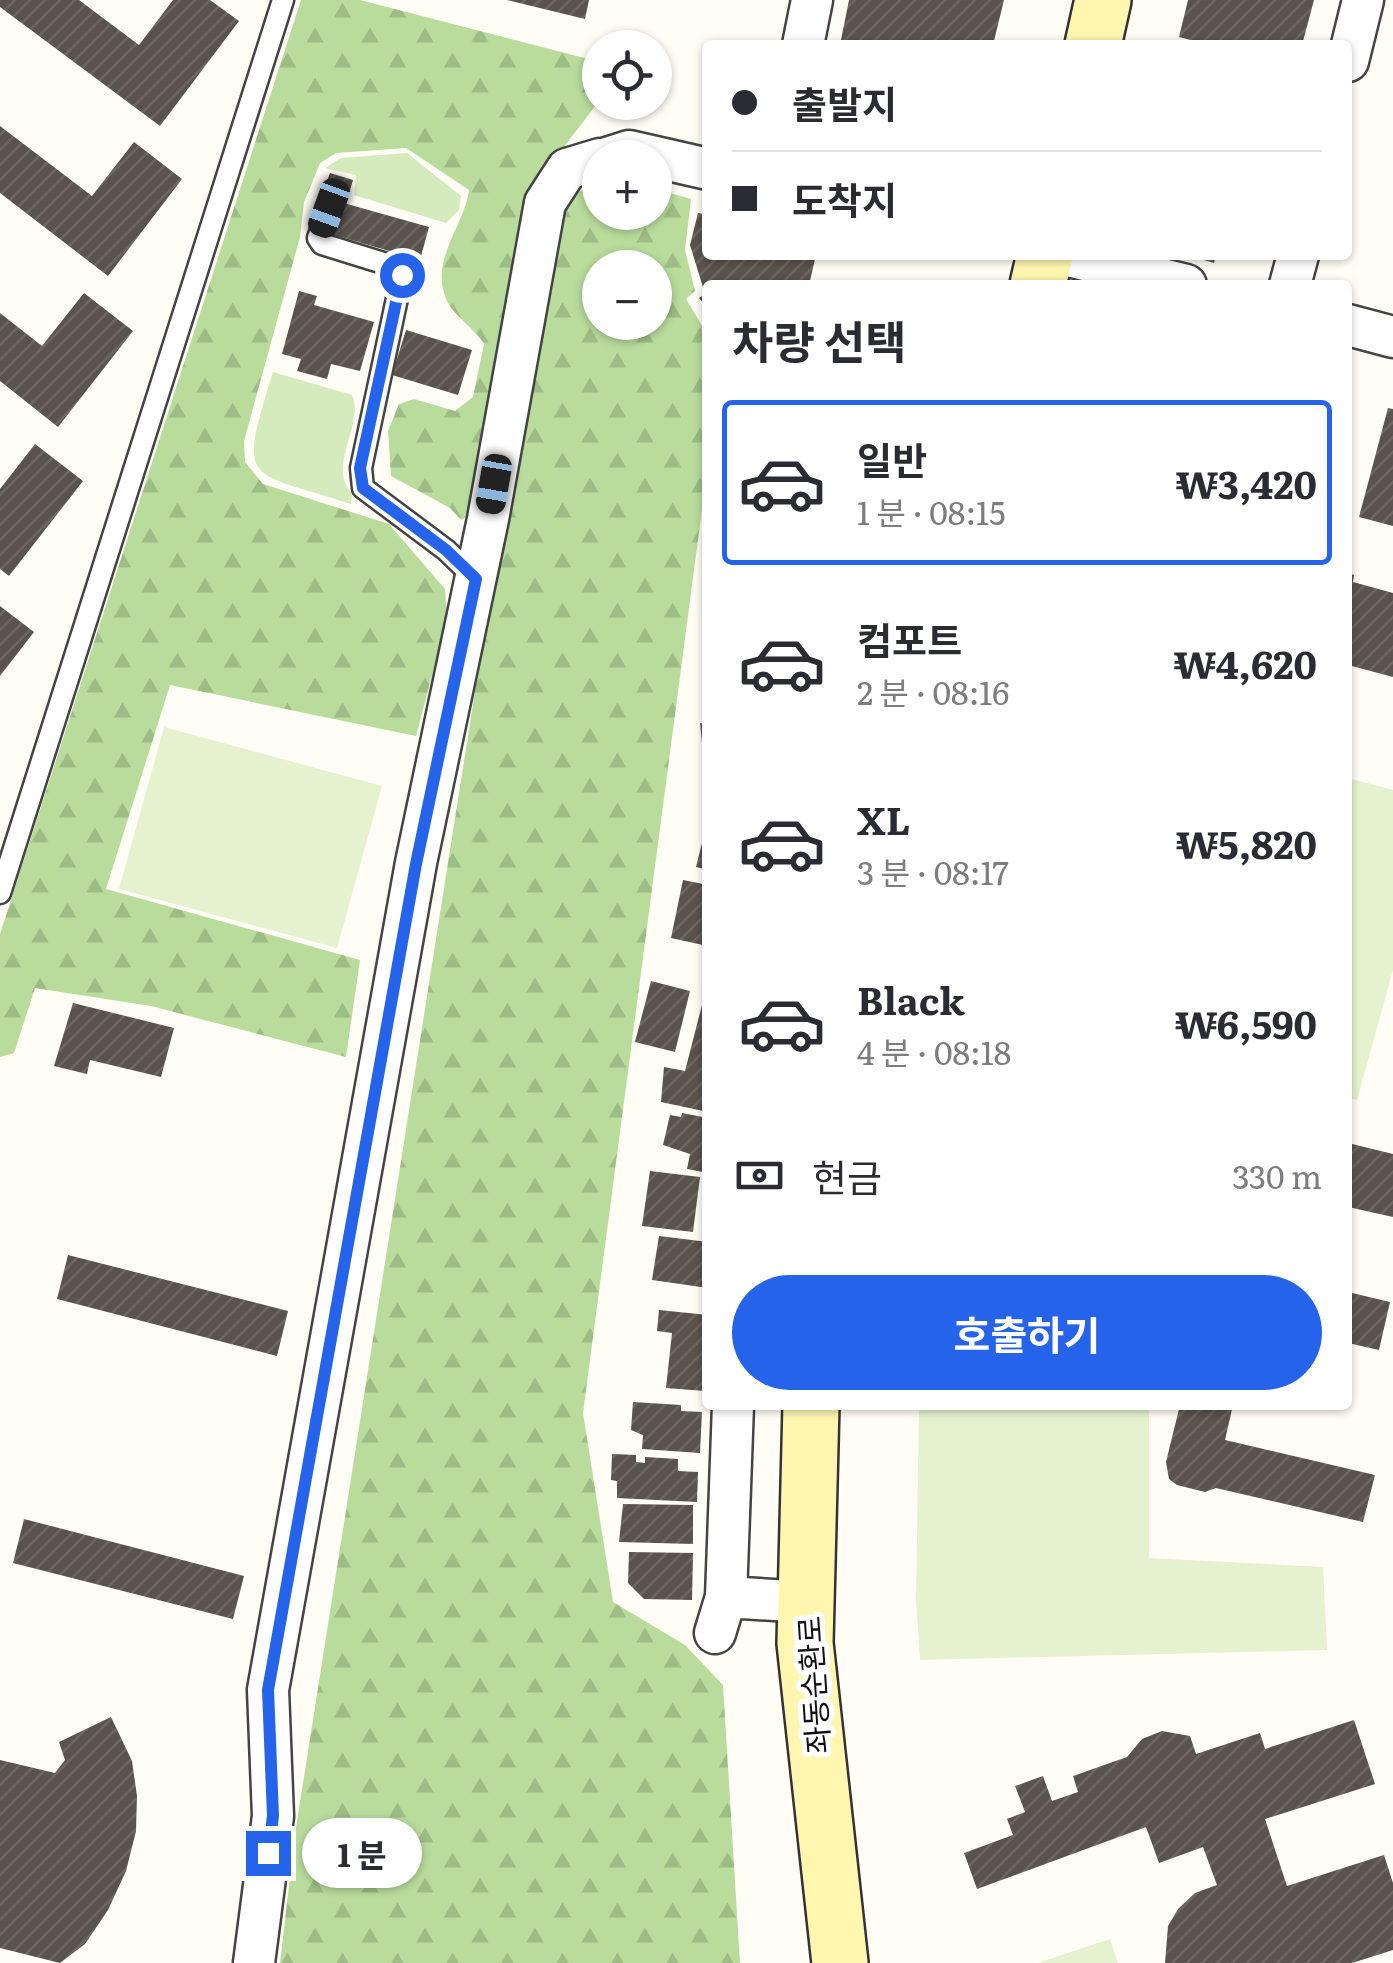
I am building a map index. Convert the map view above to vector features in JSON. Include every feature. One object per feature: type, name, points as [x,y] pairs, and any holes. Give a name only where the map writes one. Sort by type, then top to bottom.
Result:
[{"type":"street","points":[[803,40],[812,0]]},
{"type":"street","points":[[1094,40],[1103,0]]},
{"type":"street","points":[[1352,45],[1363,0]]},
{"type":"street","points":[[672,161],[702,168]]},
{"type":"street","points":[[254,1963],[273,1816],[268,1690],[416,864],[476,579],[545,204],[567,169],[582,164]]},
{"type":"street","points":[[1085,260],[1166,280]]},
{"type":"street","points":[[1352,327],[1393,337]]},
{"type":"street","points":[[733,1410],[721,1615],[806,1602]]},
{"type":"street","name":"좌동순환로","points":[[812,1410],[805,1643],[840,1963]]},
{"type":"lane","points":[[0,893],[283,0]]},
{"type":"lane","points":[[329,208],[318,238],[322,244],[396,266],[402,275],[360,468],[363,488],[446,550],[476,579]]},
{"type":"green space","points":[[301,0],[360,0],[582,57],[585,120],[536,183],[473,513],[461,520],[450,508],[391,476],[388,431],[399,404],[414,399],[455,411],[473,397],[484,344],[448,303],[443,288],[444,259],[469,190],[406,148],[336,153],[320,163],[304,202],[300,237],[244,441],[245,462],[263,484],[389,524],[445,589],[447,619],[416,736],[170,685],[106,889],[360,960],[346,1057],[151,1006],[35,988],[14,1053],[0,1057],[0,934]]},
{"type":"green space","points":[[407,153],[461,196],[459,210],[446,223],[354,195],[356,175],[325,168],[341,158]]},
{"type":"green space","points":[[582,190],[582,230],[672,230],[672,194],[691,199],[685,250],[695,291],[686,299],[702,326],[702,510],[583,1413],[613,1602],[685,1645],[723,1685],[740,1963],[280,1963],[295,1834],[545,247],[561,203]]},
{"type":"green space","points":[[273,372],[352,395],[354,419],[343,471],[352,493],[351,504],[289,485],[259,468],[254,455],[255,436]]},
{"type":"green space","points":[[164,727],[382,786],[337,948],[119,889]]},
{"type":"green space","points":[[1352,779],[1393,790],[1393,970],[1357,1100],[1352,1099]]},
{"type":"green space","points":[[919,1410],[1149,1410],[1149,1558],[1323,1567],[1327,1650],[920,1660],[916,1601]]},
{"type":"green space","points":[[1110,1939],[1118,1963],[1038,1963]]},
{"type":"building","points":[[0,0],[79,0],[139,45],[173,0],[210,0],[239,21],[160,126],[0,7]]},
{"type":"building","points":[[507,0],[589,0],[585,19]]},
{"type":"building","points":[[849,0],[1004,0],[994,40],[841,40]]},
{"type":"building","points":[[1188,0],[1314,0],[1303,40],[1179,37]]},
{"type":"building","points":[[0,126],[92,196],[134,142],[182,179],[108,276],[0,193]]},
{"type":"building","points":[[330,173],[353,180],[348,197],[324,189]]},
{"type":"building","points":[[340,202],[429,227],[420,260],[331,234]]},
{"type":"building","points":[[698,213],[702,214],[702,260],[815,260],[810,280],[702,280],[702,284],[690,245]]},
{"type":"building","points":[[299,291],[317,296],[314,305],[374,322],[360,371],[331,364],[327,379],[297,371],[301,359],[282,354]]},
{"type":"building","points":[[84,293],[133,331],[58,427],[0,381],[0,313],[42,346]]},
{"type":"building","points":[[406,330],[472,350],[458,395],[392,375]]},
{"type":"building","points":[[1388,408],[1393,409],[1393,526],[1359,517]]},
{"type":"building","points":[[35,444],[83,481],[9,576],[0,569],[0,489]]},
{"type":"building","points":[[1352,574],[1353,582],[1393,593],[1393,677],[1352,666]]},
{"type":"building","points":[[0,606],[34,632],[0,676]]},
{"type":"building","points":[[702,843],[702,868],[696,867]]},
{"type":"building","points":[[683,880],[702,884],[702,945],[671,938]]},
{"type":"building","points":[[651,981],[690,991],[675,1052],[635,1042]]},
{"type":"building","points":[[73,1003],[174,1028],[161,1077],[90,1060],[87,1074],[54,1066]]},
{"type":"building","points":[[702,1005],[702,1111],[661,1102],[664,1067],[685,1071]]},
{"type":"building","points":[[682,1113],[702,1117],[702,1172],[687,1169],[690,1154],[663,1145],[670,1115],[681,1117]]},
{"type":"building","points":[[1352,1144],[1393,1154],[1393,1217],[1352,1208]]},
{"type":"building","points":[[650,1171],[700,1177],[693,1232],[642,1226]]},
{"type":"building","points":[[659,1236],[702,1241],[702,1287],[652,1280]]},
{"type":"building","points":[[68,1255],[288,1311],[277,1356],[57,1299]]},
{"type":"building","points":[[1352,1293],[1390,1302],[1379,1350],[1352,1344]]},
{"type":"building","points":[[659,1310],[702,1314],[702,1391],[666,1388],[672,1333],[657,1331]]},
{"type":"building","points":[[633,1402],[681,1405],[681,1411],[702,1412],[700,1453],[642,1449],[643,1435],[631,1430]]},
{"type":"building","points":[[1179,1410],[1232,1410],[1225,1440],[1375,1475],[1363,1522],[1216,1488],[1205,1492],[1177,1485],[1169,1479],[1166,1462]]},
{"type":"building","points":[[612,1454],[636,1455],[636,1462],[645,1463],[645,1457],[678,1459],[678,1471],[698,1472],[697,1502],[617,1498],[617,1481],[611,1480]]},
{"type":"building","points":[[623,1504],[693,1505],[693,1544],[619,1542]]},
{"type":"building","points":[[24,1519],[244,1576],[233,1619],[13,1563]]},
{"type":"building","points":[[629,1552],[693,1553],[692,1600],[644,1599],[628,1583]]},
{"type":"building","points":[[111,1717],[132,1761],[137,1796],[136,1831],[126,1871],[108,1910],[85,1944],[60,1963],[0,1948],[0,1760],[55,1773],[65,1760],[59,1742]]},
{"type":"building","points":[[1354,1720],[1375,1784],[1265,1819],[1287,1886],[1384,1855],[1393,1883],[1393,1950],[1352,1963],[1165,1963],[1168,1926],[1178,1909],[1195,1893],[1217,1885],[1203,1847],[1159,1863],[1146,1827],[977,1889],[964,1853],[1013,1835],[1007,1819],[1025,1812],[1015,1786],[1043,1776],[1052,1801],[1078,1792],[1073,1776],[1127,1757],[1142,1739],[1162,1731],[1190,1736],[1196,1754],[1260,1733],[1265,1749]]},
{"type":"route","points":[[268,1853],[273,1816],[268,1690],[416,864],[476,579],[446,550],[363,488],[360,468],[402,275]]}]
